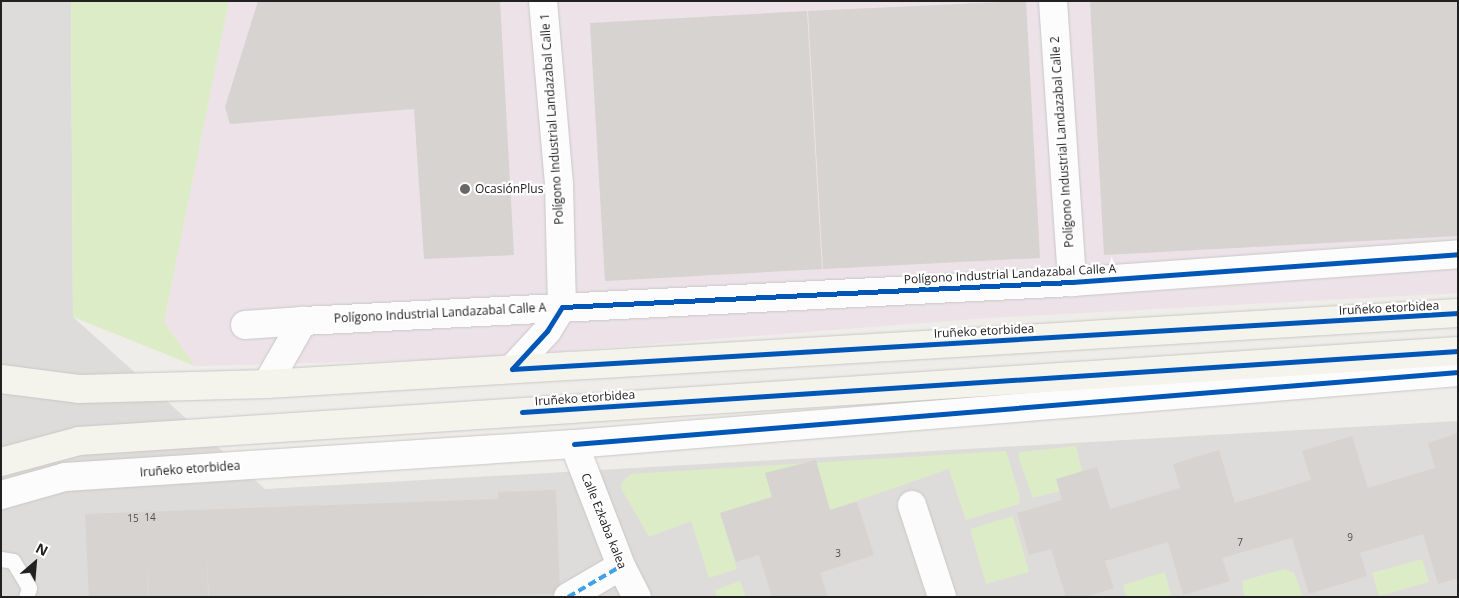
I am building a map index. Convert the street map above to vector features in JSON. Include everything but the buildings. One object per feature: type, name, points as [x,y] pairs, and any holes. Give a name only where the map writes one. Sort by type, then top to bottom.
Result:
[{"type":"main road","name":"Iruñeko etorbidea","points":[[1,380],[80,389],[267,384],[1458,313]]},
{"type":"main road","name":"Iruñeko etorbidea","points":[[1,462],[79,441],[1458,350]]},
{"type":"street","name":"Polígono Industrial Landazabal Calle 1","points":[[543,1],[559,184],[562,307]]},
{"type":"street","name":"Polígono Industrial Landazabal Calle 2","points":[[1053,1],[1072,282]]},
{"type":"street","name":"Polígono Industrial Landazabal Calle A","points":[[245,325],[562,307],[1072,282],[1458,254]]},
{"type":"street","points":[[512,369],[547,331],[562,307]]},
{"type":"street","points":[[267,384],[303,321]]},
{"type":"street","name":"Iruñeko etorbidea","points":[[1,495],[65,477],[574,444],[1458,372]]},
{"type":"street","name":"Calle Ezkaba kalea","points":[[574,444],[621,566],[637,597]]},
{"type":"street","points":[[912,505],[942,597]]},
{"type":"street","points":[[568,597],[621,566]]},
{"type":"lane","points":[[1,558],[13,561],[29,588],[26,597]]},
{"type":"shaded area","points":[[1,1],[71,1],[73,317],[265,489],[1458,421],[1458,597],[1,597]]},
{"type":"shaded area","points":[[229,1],[1458,1],[1458,293],[987,318],[458,359],[195,366],[164,322]]},
{"type":"green space","points":[[71,1],[229,1],[164,322],[195,366],[73,317]]},
{"type":"green space","points":[[1076,446],[1082,471],[1060,491],[1033,498],[1018,456],[1020,452]]},
{"type":"green space","points":[[1006,451],[1020,497],[1019,504],[966,520],[949,469],[830,510],[816,463],[765,473],[772,497],[720,513],[737,569],[709,578],[691,521],[649,537],[621,488],[622,482],[631,474]]},
{"type":"green space","points":[[1013,516],[1029,572],[986,584],[970,529]]},
{"type":"green space","points":[[1422,559],[1429,582],[1379,596],[1372,573]]},
{"type":"green space","points":[[1284,569],[1294,573],[1303,597],[1244,597],[1242,581]]},
{"type":"green space","points":[[1165,572],[1171,597],[1126,597],[1123,585]]},
{"type":"green space","points":[[740,581],[746,597],[717,597],[715,590]]},
{"type":"marked path","points":[[568,597],[621,566]]},
{"type":"cycle path","points":[[512,369],[547,331],[562,307],[1072,282],[1458,254]]},
{"type":"cycle path","points":[[512,369],[1458,313]]},
{"type":"cycle path","points":[[522,412],[1458,351]]},
{"type":"cycle path","points":[[574,444],[1458,372]]},
{"type":"place","name":"OcasiónPlus","points":[[465,189]]}]
